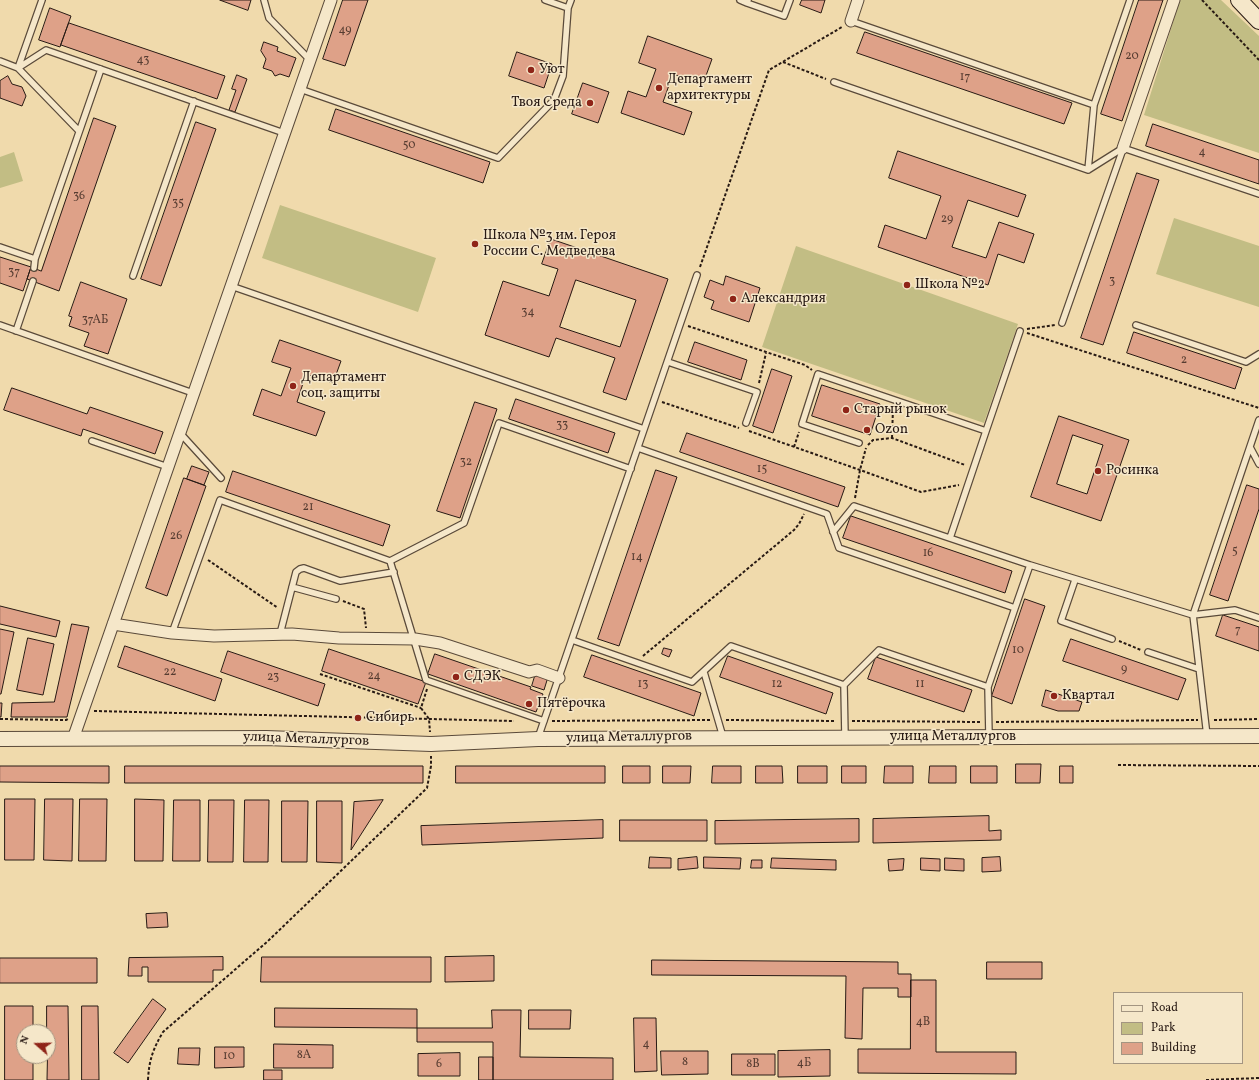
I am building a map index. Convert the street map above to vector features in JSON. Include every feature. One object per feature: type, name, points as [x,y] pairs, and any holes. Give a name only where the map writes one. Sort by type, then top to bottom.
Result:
[{"type":"main road","points":[[1239,0],[1259,21]]},
{"type":"street","points":[[73,739],[331,0]]},
{"type":"street","points":[[851,21],[858,0]]},
{"type":"street","points":[[1123,148],[1174,0]]},
{"type":"street","points":[[113,624],[172,633],[214,636],[292,634],[339,638],[415,639],[440,643],[530,672],[537,670],[559,678]]},
{"type":"street","name":"улица Металлургов","points":[[0,739],[266,738],[431,744],[538,739],[724,737],[1259,736]]},
{"type":"lane","points":[[18,68],[42,0]]},
{"type":"lane","points":[[264,0],[269,18],[310,60]]},
{"type":"lane","points":[[545,0],[568,8]]},
{"type":"lane","points":[[300,89],[498,158],[554,100],[563,76],[568,8],[571,0]]},
{"type":"lane","points":[[740,0],[748,1],[784,16],[790,0]]},
{"type":"lane","points":[[1088,170],[1094,105],[1130,0]]},
{"type":"lane","points":[[851,21],[1094,105]]},
{"type":"lane","points":[[18,68],[46,50],[284,133]]},
{"type":"lane","points":[[0,61],[18,68],[79,131]]},
{"type":"lane","points":[[34,268],[35,259],[101,69]]},
{"type":"lane","points":[[834,82],[1088,170]]},
{"type":"lane","points":[[133,276],[194,101]]},
{"type":"lane","points":[[1088,170],[1123,148]]},
{"type":"lane","points":[[1123,148],[1259,194]]},
{"type":"lane","points":[[1062,323],[1123,148]]},
{"type":"lane","points":[[0,247],[35,259]]},
{"type":"lane","points":[[538,739],[697,275]]},
{"type":"lane","points":[[16,330],[32,283]]},
{"type":"lane","points":[[231,286],[644,429]]},
{"type":"lane","points":[[0,325],[194,393]]},
{"type":"lane","points":[[1136,325],[1246,362],[1259,354]]},
{"type":"lane","points":[[950,538],[1020,330]]},
{"type":"lane","points":[[668,362],[757,392],[746,423]]},
{"type":"lane","points":[[859,443],[802,424],[818,374],[986,431]]},
{"type":"lane","points":[[1207,736],[1193,615],[1259,420]]},
{"type":"lane","points":[[172,633],[220,500],[390,560],[464,523],[499,423],[631,468]]},
{"type":"lane","points":[[180,432],[221,478]]},
{"type":"lane","points":[[92,441],[168,467]]},
{"type":"lane","points":[[1250,447],[1259,464]]},
{"type":"lane","points":[[638,448],[827,514],[839,548],[1015,608]]},
{"type":"lane","points":[[833,532],[854,506],[1075,580],[1193,615],[1235,610],[1259,618]]},
{"type":"lane","points":[[390,560],[415,639],[426,680],[544,721]]},
{"type":"lane","points":[[989,737],[988,687],[1030,565]]},
{"type":"lane","points":[[280,634],[296,572],[300,569],[304,568],[340,581],[394,572]]},
{"type":"lane","points":[[1075,580],[1060,621],[1112,639]]},
{"type":"lane","points":[[292,587],[336,599]]},
{"type":"lane","points":[[572,640],[692,682],[731,646],[844,685]]},
{"type":"lane","points":[[845,737],[844,685],[879,650],[988,687]]},
{"type":"lane","points":[[1148,652],[1199,669]]},
{"type":"lane","points":[[704,672],[724,737]]},
{"type":"path","points":[[1202,0],[1259,60]]},
{"type":"path","points":[[697,275],[769,70],[851,21]]},
{"type":"path","points":[[783,62],[834,82]]},
{"type":"path","points":[[1020,330],[1062,323]]},
{"type":"path","points":[[681,324],[805,365],[818,374]]},
{"type":"path","points":[[1020,330],[1259,408]]},
{"type":"path","points":[[757,392],[766,352]]},
{"type":"path","points":[[655,399],[921,492],[968,484]]},
{"type":"path","points":[[892,438],[893,400]]},
{"type":"path","points":[[794,447],[802,424]]},
{"type":"path","points":[[854,506],[860,470],[867,445],[873,440],[892,438],[974,468]]},
{"type":"path","points":[[859,443],[867,445]]},
{"type":"path","points":[[635,662],[794,530],[800,524],[806,507]]},
{"type":"path","points":[[200,555],[286,614]]},
{"type":"path","points":[[336,599],[364,609],[366,639]]},
{"type":"path","points":[[1112,639],[1148,652]]},
{"type":"path","points":[[148,1080],[149,1066],[154,1048],[163,1032],[268,941],[427,788],[431,766],[431,744],[429,719],[421,708],[320,674]]},
{"type":"path","points":[[421,708],[430,681]]},
{"type":"path","points":[[0,720],[66,720],[83,710],[521,721]]},
{"type":"path","points":[[544,721],[718,720],[989,722],[1259,719]]},
{"type":"path","points":[[1118,765],[1259,766]]},
{"type":"path","points":[[1206,1080],[1259,1078]]},
{"type":"green space","points":[[1180,0],[1221,0],[1259,36],[1259,153],[1144,115]]},
{"type":"green space","points":[[14,152],[23,181],[0,188],[0,157]]},
{"type":"green space","points":[[280,205],[436,258],[418,312],[262,258]]},
{"type":"green space","points":[[1174,218],[1259,246],[1259,307],[1156,274]]},
{"type":"green space","points":[[796,246],[1018,324],[984,423],[762,347]]},
{"type":"building","points":[[220,0],[251,0],[248,10]]},
{"type":"building","points":[[343,0],[368,0],[345,66],[323,59]]},
{"type":"building","points":[[802,0],[825,0],[821,13],[800,5]]},
{"type":"building","points":[[1139,0],[1163,0],[1122,121],[1101,114]]},
{"type":"building","points":[[50,8],[71,16],[60,47],[39,40]]},
{"type":"building","points":[[69,23],[225,76],[217,99],[61,45]]},
{"type":"building","points":[[865,32],[1072,103],[1064,124],[857,53]]},
{"type":"building","name":"Департамент архитектуры","points":[[648,36],[712,59],[703,84],[673,74],[663,102],[692,112],[684,135],[621,113],[628,91],[646,97],[656,69],[639,63]]},
{"type":"building","points":[[264,42],[278,47],[277,51],[296,58],[289,77],[280,74],[275,76],[272,71],[263,68],[266,59],[261,51]]},
{"type":"building","name":"Уют","points":[[517,52],[552,64],[544,88],[509,76]]},
{"type":"building","points":[[237,75],[247,79],[235,112],[229,110],[236,90],[232,89]]},
{"type":"building","points":[[8,76],[12,84],[22,87],[26,96],[22,106],[0,98],[0,81]]},
{"type":"building","name":"Твоя Среда","points":[[583,83],[609,92],[598,123],[572,114]]},
{"type":"building","points":[[336,109],[490,162],[483,183],[329,130]]},
{"type":"building","points":[[94,118],[116,126],[59,291],[27,279],[31,267],[41,271]]},
{"type":"building","points":[[196,122],[216,129],[161,286],[141,279]]},
{"type":"building","points":[[1153,124],[1259,160],[1259,184],[1146,146]]},
{"type":"building","points":[[898,151],[1026,195],[1018,217],[968,200],[952,247],[986,258],[999,222],[1034,234],[1024,263],[998,254],[988,285],[878,247],[885,225],[926,239],[941,196],[889,178]]},
{"type":"building","points":[[1137,173],[1159,180],[1103,345],[1081,338]]},
{"type":"building","points":[[551,239],[668,279],[626,400],[603,392],[615,358],[556,338],[549,357],[485,335],[503,281],[549,296],[558,269],[542,264]],"holes":[[[576,280],[636,300],[620,347],[560,327]]]},
{"type":"building","points":[[0,257],[31,267],[23,291],[0,283]]},
{"type":"building","name":"Александрия","points":[[726,276],[760,288],[749,322],[711,309],[714,301],[704,297],[710,280],[723,285]]},
{"type":"building","points":[[81,282],[127,299],[108,354],[84,346],[89,333],[69,326],[72,317],[69,316]]},
{"type":"building","points":[[1134,332],[1242,368],[1235,389],[1127,353]]},
{"type":"building","name":"Департамент соц. защиты","points":[[280,340],[341,361],[333,383],[306,374],[297,402],[325,412],[316,436],[253,415],[262,389],[281,396],[291,368],[272,362]]},
{"type":"building","points":[[695,342],[747,360],[741,380],[688,362]]},
{"type":"building","points":[[772,369],[792,376],[773,433],[753,426]]},
{"type":"building","name":"Старый рынок","points":[[822,385],[880,404],[870,435],[812,416]]},
{"type":"building","points":[[12,388],[87,414],[90,407],[163,432],[155,454],[83,429],[81,436],[4,410]]},
{"type":"building","points":[[516,399],[615,433],[608,453],[509,419]]},
{"type":"building","points":[[475,402],[497,409],[460,518],[437,511]]},
{"type":"building","points":[[1059,416],[1129,440],[1101,521],[1031,497]],"holes":[[[1073,435],[1103,445],[1087,494],[1057,484]]]},
{"type":"building","points":[[687,433],[845,487],[838,507],[680,452]]},
{"type":"building","points":[[192,466],[209,472],[204,485],[187,479]]},
{"type":"building","points":[[656,470],[677,477],[619,646],[598,639]]},
{"type":"building","points":[[233,471],[390,525],[383,546],[226,492]]},
{"type":"building","points":[[184,478],[206,486],[167,596],[146,588]]},
{"type":"building","points":[[1247,485],[1259,489],[1259,509],[1228,601],[1210,595]]},
{"type":"building","points":[[851,516],[1012,571],[1005,593],[843,538]]},
{"type":"building","points":[[1025,599],[1045,606],[1012,704],[992,696]]},
{"type":"building","points":[[0,606],[60,621],[56,637],[0,624]]},
{"type":"building","points":[[1223,615],[1259,627],[1259,651],[1216,636]]},
{"type":"building","points":[[72,624],[89,627],[67,717],[11,717],[12,703],[54,702]]},
{"type":"building","points":[[0,629],[14,632],[1,694],[0,694]]},
{"type":"building","points":[[28,638],[54,644],[43,695],[17,690]]},
{"type":"building","points":[[1071,639],[1186,679],[1178,700],[1063,661]]},
{"type":"building","points":[[125,646],[222,679],[215,701],[118,667]]},
{"type":"building","points":[[664,648],[672,650],[669,657],[662,654]]},
{"type":"building","points":[[329,649],[426,682],[418,704],[322,671]]},
{"type":"building","points":[[228,651],[325,684],[318,706],[221,672]]},
{"type":"building","points":[[435,654],[531,687],[530,689],[543,694],[536,712],[428,674]]},
{"type":"building","points":[[592,655],[701,693],[694,716],[584,677]]},
{"type":"building","points":[[728,656],[833,693],[826,714],[720,677]]},
{"type":"building","points":[[876,657],[972,690],[964,712],[868,679]]},
{"type":"building","points":[[536,673],[548,677],[544,690],[532,686]]},
{"type":"building","name":"Квартал","points":[[1046,690],[1082,702],[1079,711],[1058,711],[1042,706]]},
{"type":"building","points":[[0,703],[2,703],[1,717],[0,717]]},
{"type":"building","points":[[1016,764],[1041,764],[1040,783],[1016,783]]},
{"type":"building","points":[[0,766],[109,766],[109,783],[0,782]]},
{"type":"building","points":[[125,766],[423,766],[423,783],[125,783]]},
{"type":"building","points":[[456,766],[605,766],[605,783],[456,783]]},
{"type":"building","points":[[623,766],[650,766],[650,783],[623,783]]},
{"type":"building","points":[[663,766],[691,766],[690,783],[663,783]]},
{"type":"building","points":[[713,766],[741,766],[741,783],[712,783]]},
{"type":"building","points":[[756,766],[782,766],[783,783],[756,783]]},
{"type":"building","points":[[798,766],[827,766],[827,783],[798,783]]},
{"type":"building","points":[[842,766],[866,766],[866,783],[842,783]]},
{"type":"building","points":[[885,766],[913,766],[913,783],[884,783]]},
{"type":"building","points":[[930,766],[956,766],[956,783],[929,783]]},
{"type":"building","points":[[971,766],[997,766],[997,783],[971,783]]},
{"type":"building","points":[[1060,766],[1073,766],[1073,783],[1060,783]]},
{"type":"building","points":[[5,799],[35,799],[34,860],[5,860]]},
{"type":"building","points":[[45,799],[73,799],[72,861],[44,860]]},
{"type":"building","points":[[80,799],[107,799],[106,861],[79,861]]},
{"type":"building","points":[[135,799],[164,800],[163,861],[135,861]]},
{"type":"building","points":[[174,800],[200,800],[200,861],[173,861]]},
{"type":"building","points":[[209,800],[234,800],[233,862],[208,862]]},
{"type":"building","points":[[245,800],[269,800],[268,862],[244,862]]},
{"type":"building","points":[[383,800],[351,850],[354,802]]},
{"type":"building","points":[[282,801],[308,801],[307,862],[282,862]]},
{"type":"building","points":[[317,801],[342,801],[342,863],[317,862]]},
{"type":"building","points":[[989,816],[989,831],[1001,830],[1001,840],[873,843],[873,819]]},
{"type":"building","points":[[859,819],[859,842],[715,844],[715,821]]},
{"type":"building","points":[[603,820],[603,838],[422,845],[421,826]]},
{"type":"building","points":[[620,820],[707,820],[707,841],[620,841]]},
{"type":"building","points":[[650,857],[671,858],[671,868],[649,868]]},
{"type":"building","points":[[697,857],[698,868],[678,870],[678,859]]},
{"type":"building","points":[[704,857],[741,858],[740,869],[704,868]]},
{"type":"building","points":[[1000,857],[1001,871],[982,872],[982,858]]},
{"type":"building","points":[[772,858],[836,860],[836,870],[771,868]]},
{"type":"building","points":[[921,858],[940,859],[940,871],[921,870]]},
{"type":"building","points":[[945,858],[964,859],[964,871],[945,870]]},
{"type":"building","points":[[904,859],[903,870],[889,871],[888,860]]},
{"type":"building","points":[[752,860],[762,860],[762,868],[751,868]]},
{"type":"building","points":[[167,913],[168,927],[147,928],[146,914]]},
{"type":"building","points":[[494,956],[494,981],[445,982],[445,957]]},
{"type":"building","points":[[223,957],[223,970],[213,970],[213,982],[148,982],[148,967],[142,967],[142,976],[128,976],[129,958]]},
{"type":"building","points":[[262,957],[431,957],[431,982],[261,982]]},
{"type":"building","points":[[0,958],[97,958],[97,983],[0,983]]},
{"type":"building","points":[[652,960],[898,962],[898,974],[911,974],[911,997],[898,997],[898,988],[863,988],[862,1039],[845,1038],[846,976],[652,975]]},
{"type":"building","points":[[987,962],[1042,962],[1042,979],[987,979]]},
{"type":"building","points":[[911,980],[936,980],[936,1052],[1016,1052],[1016,1074],[858,1073],[858,1049],[910,1049]]},
{"type":"building","points":[[153,999],[166,1009],[128,1063],[114,1053]]},
{"type":"building","points":[[5,1006],[33,1006],[33,1024],[16,1024],[16,1064],[33,1064],[33,1080],[5,1080]]},
{"type":"building","points":[[47,1006],[68,1006],[69,1080],[47,1080],[47,1064],[56,1064],[56,1024],[47,1024]]},
{"type":"building","points":[[82,1006],[98,1006],[99,1080],[82,1080]]},
{"type":"building","points":[[275,1008],[417,1009],[417,1028],[275,1027]]},
{"type":"building","points":[[492,1010],[521,1010],[520,1057],[613,1058],[613,1080],[493,1080],[493,1042],[417,1042],[417,1028],[492,1028]]},
{"type":"building","points":[[529,1010],[571,1010],[570,1029],[529,1029]]},
{"type":"building","points":[[634,1018],[656,1018],[657,1071],[635,1072]]},
{"type":"building","points":[[274,1044],[333,1045],[333,1068],[274,1068]]},
{"type":"building","points":[[215,1047],[244,1047],[244,1067],[215,1068]]},
{"type":"building","points":[[179,1048],[200,1048],[199,1065],[178,1064]]},
{"type":"building","points":[[830,1050],[830,1076],[778,1077],[778,1051]]},
{"type":"building","points":[[661,1051],[708,1051],[708,1074],[662,1075]]},
{"type":"building","points":[[460,1053],[460,1076],[418,1076],[418,1054]]},
{"type":"building","points":[[732,1054],[775,1054],[775,1075],[732,1075]]},
{"type":"building","points":[[479,1057],[493,1057],[493,1080],[479,1080]]},
{"type":"building","points":[[264,1070],[282,1070],[282,1080],[264,1080]]},
{"type":"place","name":"Уют","points":[[531,70]]},
{"type":"place","name":"Департамент архитектуры","points":[[659,88]]},
{"type":"place","name":"Твоя Среда","points":[[590,103]]},
{"type":"place","name":"Школа №3 им. Героя России С. Медведева","points":[[475,244]]},
{"type":"place","name":"Школа №2","points":[[907,285]]},
{"type":"place","name":"Александрия","points":[[733,299]]},
{"type":"place","name":"Департамент соц. защиты","points":[[293,386]]},
{"type":"place","name":"Старый рынок","points":[[846,410]]},
{"type":"place","name":"Ozon","points":[[867,430]]},
{"type":"place","name":"Росинка","points":[[1098,471]]},
{"type":"place","name":"СДЭК","points":[[456,677]]},
{"type":"place","name":"Квартал","points":[[1054,696]]},
{"type":"place","name":"Пятёрочка","points":[[529,704]]},
{"type":"place","name":"Сибирь","points":[[358,718]]}]
